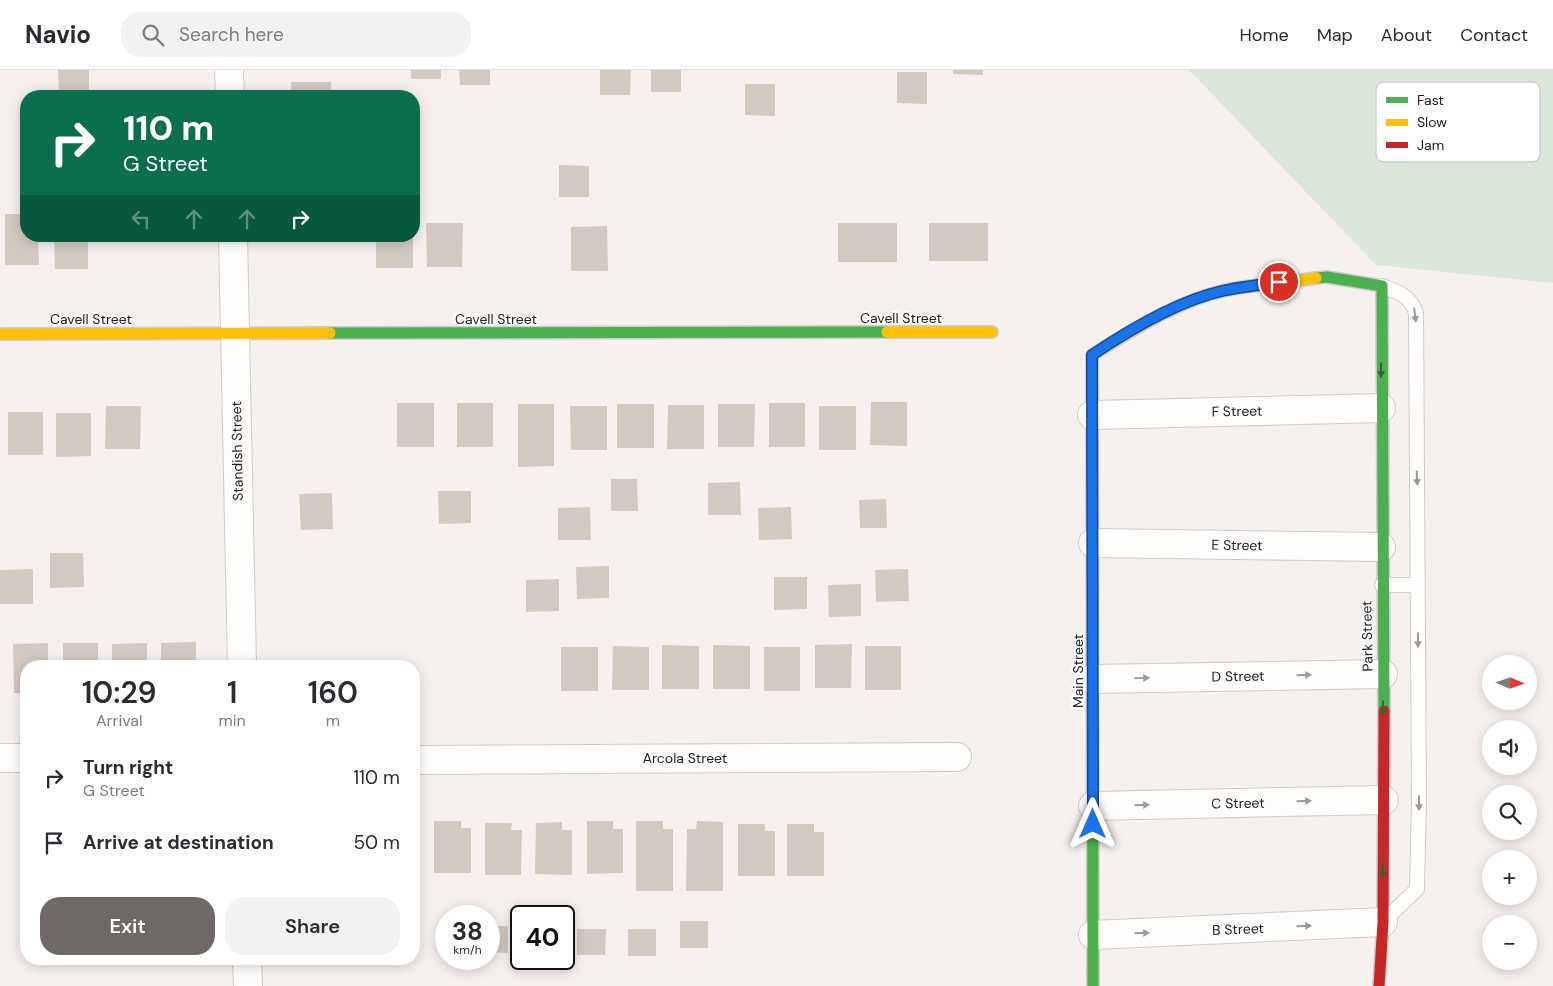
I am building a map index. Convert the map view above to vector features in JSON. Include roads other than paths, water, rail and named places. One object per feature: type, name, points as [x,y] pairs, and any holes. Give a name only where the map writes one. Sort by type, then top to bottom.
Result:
[{"type":"street","points":[[229,70],[230,90]]},
{"type":"street","name":"Standish Street","points":[[233,242],[242,660]]},
{"type":"street","name":"Main Street","points":[[1093,986],[1092,355],[1143,324],[1186,304],[1221,291],[1327,277],[1382,286]]},
{"type":"street","name":"Park Street","points":[[1379,986],[1384,800],[1381,547],[1382,286]]},
{"type":"street","name":"Cavell Street","points":[[0,334],[992,332]]},
{"type":"street","name":"F Street","points":[[1092,415],[1381,408]]},
{"type":"street","name":"E Street","points":[[1092,543],[1381,547]]},
{"type":"street","name":"D Street","points":[[1093,679],[1383,674]]},
{"type":"street","name":"Arcola Street","points":[[420,760],[957,757]]},
{"type":"street","points":[[0,758],[20,758]]},
{"type":"street","name":"C Street","points":[[1093,806],[1384,800]]},
{"type":"street","name":"B Street","points":[[1093,935],[1382,922]]},
{"type":"street","points":[[247,965],[248,986]]},
{"type":"lane","points":[[1382,286],[1407,296],[1414,304],[1416,313],[1418,585],[1417,889],[1382,922]]},
{"type":"lane","points":[[1382,585],[1418,585]]}]
